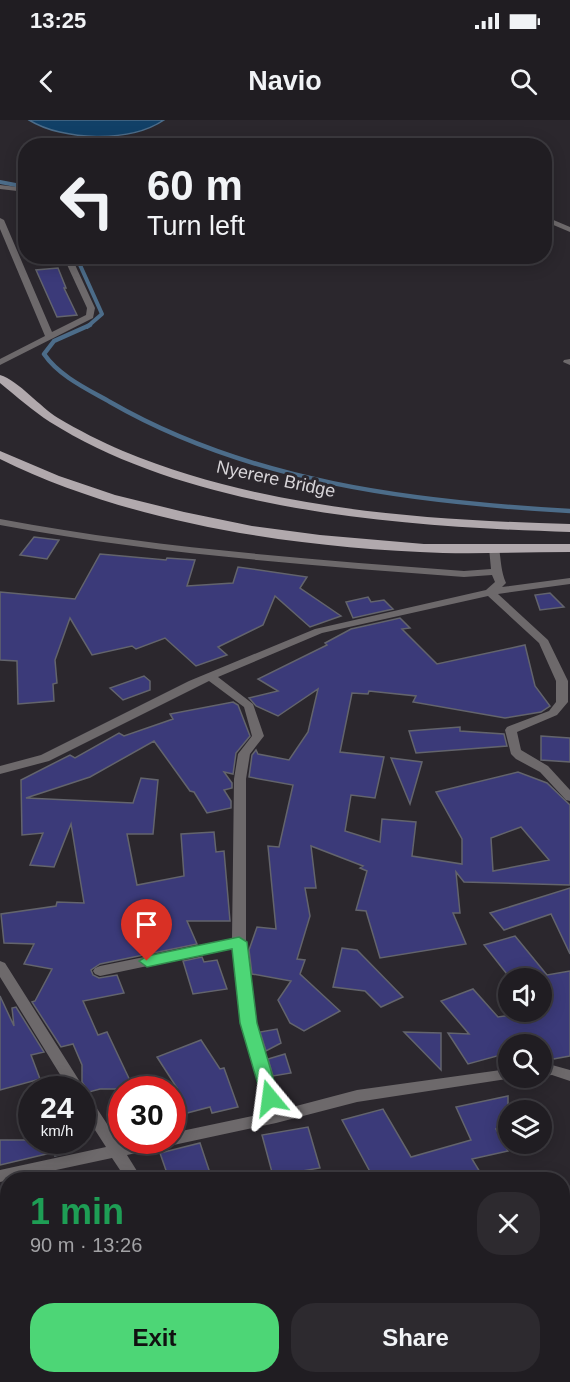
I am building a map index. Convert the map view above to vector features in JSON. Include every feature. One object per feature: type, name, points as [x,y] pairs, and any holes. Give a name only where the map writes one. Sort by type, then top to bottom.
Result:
[{"type":"main road","name":"Nyerere Bridge","points":[[0,378],[45,414],[87,436],[140,460],[201,481],[357,515],[431,523],[570,528]]},
{"type":"main road","points":[[0,454],[27,468],[86,491],[201,521],[310,539],[425,549],[570,548]]},
{"type":"street","points":[[0,187],[18,189]]},
{"type":"street","points":[[0,220],[18,262]]},
{"type":"street","points":[[552,222],[570,230]]},
{"type":"street","points":[[19,264],[49,335]]},
{"type":"street","points":[[0,362],[90,316],[91,308],[71,264]]},
{"type":"street","points":[[0,522],[43,531],[268,560],[474,574],[496,572]]},
{"type":"street","points":[[490,592],[501,583],[496,572],[494,548]]},
{"type":"street","points":[[0,770],[45,758],[210,676],[319,631],[490,592],[570,581]]},
{"type":"street","points":[[490,592],[544,642],[557,667],[562,681],[562,702],[553,712],[511,730],[515,750],[520,756],[544,769],[570,797]]},
{"type":"street","points":[[210,676],[249,706],[258,736],[244,754],[240,779],[239,942],[248,1023],[276,1117]]},
{"type":"street","points":[[100,971],[239,942]]},
{"type":"street","points":[[0,966],[69,1076]]},
{"type":"street","points":[[552,1070],[570,1076]]},
{"type":"street","points":[[186,1137],[357,1096],[498,1075]]},
{"type":"street","points":[[96,1119],[108,1138]]},
{"type":"street","points":[[20,1172],[108,1154]]},
{"type":"street","points":[[118,1154],[130,1172]]},
{"type":"water","points":[[29,120],[164,120],[133,133],[96,136],[60,132]]},
{"type":"building","points":[[58,268],[66,288],[64,288],[77,315],[57,317],[36,270]]},
{"type":"building","points":[[34,537],[59,540],[47,559],[20,555]]},
{"type":"building","points":[[100,554],[166,560],[167,558],[195,560],[187,586],[233,583],[238,567],[307,577],[300,588],[341,616],[310,627],[275,596],[263,625],[218,647],[227,655],[196,666],[165,638],[136,649],[132,646],[92,655],[70,618],[55,660],[57,683],[53,684],[54,701],[18,704],[17,661],[0,660],[0,592],[75,599]]},
{"type":"building","points":[[550,593],[564,607],[540,610],[535,595]]},
{"type":"building","points":[[368,597],[371,602],[384,600],[393,609],[353,618],[346,602]]},
{"type":"building","points":[[400,618],[410,628],[402,629],[437,664],[525,645],[535,686],[550,706],[541,712],[505,718],[413,702],[416,696],[369,691],[368,694],[352,693],[340,752],[384,757],[375,798],[351,795],[345,831],[380,842],[382,819],[416,822],[412,856],[462,864],[462,839],[436,792],[518,772],[547,783],[570,805],[570,885],[464,882],[456,872],[460,913],[453,913],[466,944],[380,958],[366,911],[356,910],[367,871],[360,868],[363,866],[311,846],[316,888],[305,888],[310,916],[297,959],[305,960],[300,974],[340,1011],[304,1031],[290,1023],[278,1000],[291,981],[252,974],[249,950],[257,927],[276,929],[268,846],[279,847],[293,785],[249,777],[252,755],[256,750],[258,754],[289,760],[308,732],[318,689],[278,716],[256,706],[249,698],[278,691],[258,679],[327,645],[325,643],[351,629]],"holes":[[[521,827],[549,860],[493,871],[491,838]]]},
{"type":"building","points":[[144,676],[150,681],[150,690],[123,700],[110,688]]},
{"type":"building","points":[[233,702],[238,705],[250,736],[236,753],[233,774],[224,772],[232,783],[232,788],[224,790],[231,801],[231,808],[207,813],[194,792],[190,791],[154,741],[90,777],[26,798],[133,803],[141,778],[158,780],[153,834],[127,834],[137,885],[184,876],[181,834],[214,832],[216,852],[224,851],[230,921],[187,921],[197,944],[100,964],[91,970],[93,975],[99,978],[117,975],[124,993],[83,1001],[98,1035],[107,1032],[128,1076],[108,1076],[108,1089],[96,1090],[96,1076],[82,1076],[82,1065],[73,1044],[61,1047],[32,1002],[35,1001],[52,969],[24,964],[34,944],[4,943],[1,914],[56,906],[57,902],[84,903],[71,824],[54,867],[30,865],[43,833],[22,835],[21,780],[70,755],[75,758],[119,733],[124,736],[173,719],[170,714]]},
{"type":"building","points":[[460,727],[460,731],[504,734],[507,746],[416,753],[409,731]]},
{"type":"building","points":[[541,736],[570,738],[570,762],[541,760]]},
{"type":"building","points":[[391,758],[422,762],[410,804]]},
{"type":"building","points":[[570,888],[570,954],[551,914],[504,930],[490,913]]},
{"type":"building","points":[[515,936],[541,968],[502,968],[484,945]]},
{"type":"building","points":[[342,948],[357,950],[403,997],[381,1007],[365,991],[333,987]]},
{"type":"building","points":[[202,957],[204,962],[217,960],[227,989],[193,994],[183,961]]},
{"type":"building","points":[[570,971],[570,1056],[552,1059],[552,1034],[498,1034],[498,1056],[468,1064],[448,1033],[469,1034],[441,1001],[473,989],[498,1017],[498,1022],[552,1022],[552,974]]},
{"type":"building","points":[[0,996],[14,1026],[12,1008],[16,1007],[44,1052],[31,1055],[39,1076],[18,1076],[18,1085],[0,1090]]},
{"type":"building","points":[[277,1029],[281,1043],[266,1051],[260,1032]]},
{"type":"building","points":[[404,1032],[441,1033],[441,1070]]},
{"type":"building","points":[[201,1040],[220,1069],[224,1068],[238,1107],[212,1113],[210,1107],[186,1113],[186,1076],[169,1076],[157,1057]]},
{"type":"building","points":[[285,1054],[291,1073],[273,1076],[268,1059]]},
{"type":"building","points":[[508,1096],[508,1100],[498,1100],[498,1128],[496,1129],[498,1153],[472,1159],[480,1172],[370,1172],[342,1120],[383,1109],[411,1157],[471,1140],[456,1107]]},
{"type":"building","points":[[308,1127],[320,1168],[296,1172],[272,1172],[262,1135]]},
{"type":"building","points":[[0,1140],[18,1140],[18,1154],[47,1154],[0,1165]]},
{"type":"building","points":[[200,1143],[210,1172],[167,1172],[160,1154],[186,1154],[186,1146]]},
{"type":"waterway","points":[[0,182],[18,185]]},
{"type":"waterway","points":[[80,264],[102,314],[89,326]]},
{"type":"waterway","points":[[89,326],[54,341],[44,354],[57,369],[110,402],[163,429],[218,452],[275,469],[392,494],[570,511]]},
{"type":"route","points":[[147,961],[239,942],[248,1023],[270,1098]]}]
